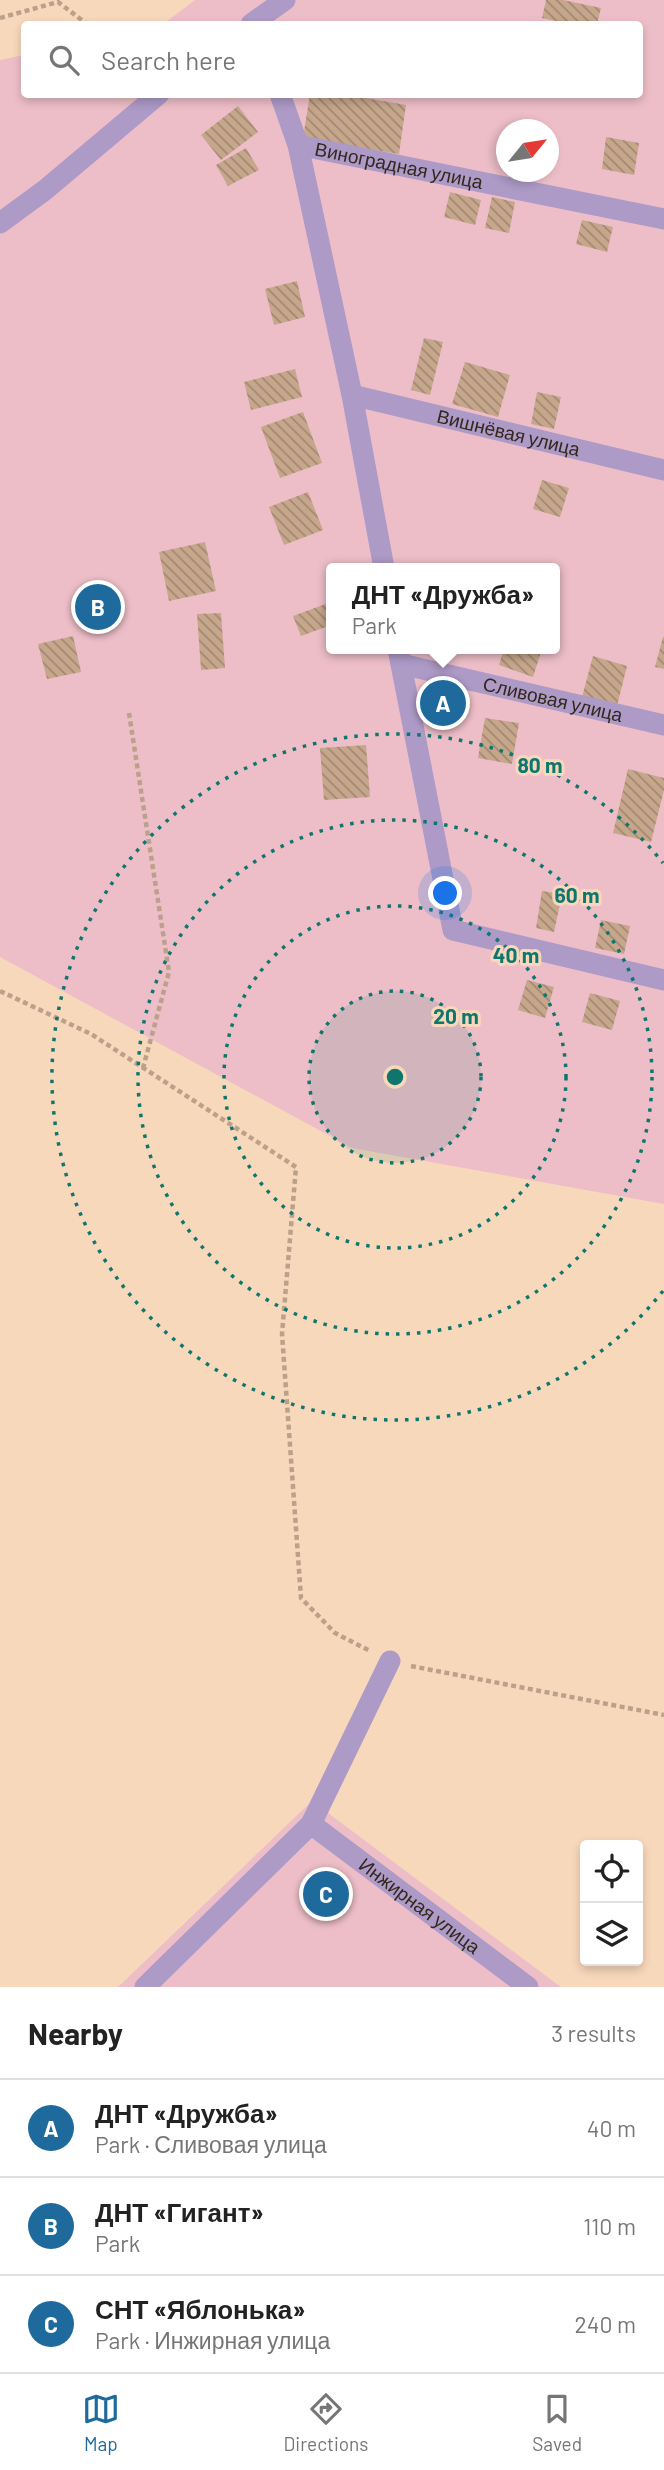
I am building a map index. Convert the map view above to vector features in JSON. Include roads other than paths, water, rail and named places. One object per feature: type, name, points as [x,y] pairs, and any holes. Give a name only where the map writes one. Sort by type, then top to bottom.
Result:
[{"type":"street","points":[[257,21],[285,0]]},
{"type":"street","points":[[0,223],[45,190],[154,98]]},
{"type":"street","points":[[281,98],[298,145],[352,396],[383,563]]},
{"type":"street","name":"Виноградная улица","points":[[298,145],[664,219]]},
{"type":"street","name":"Вишнёвая улица","points":[[352,396],[664,470]]},
{"type":"street","points":[[400,656],[453,930],[664,980]]},
{"type":"street","name":"Сливовая улица","points":[[400,656],[664,725]]},
{"type":"street","points":[[145,1987],[312,1824],[390,1661]]},
{"type":"street","name":"Инжирная улица","points":[[312,1824],[528,1987]]},
{"type":"place","name":"ДНТ «Гигант»","points":[[98,607]]},
{"type":"place","name":"ДНТ «Дружба»","points":[[443,703]]},
{"type":"place","name":"СНТ «Яблонька»","points":[[326,1894]]}]
